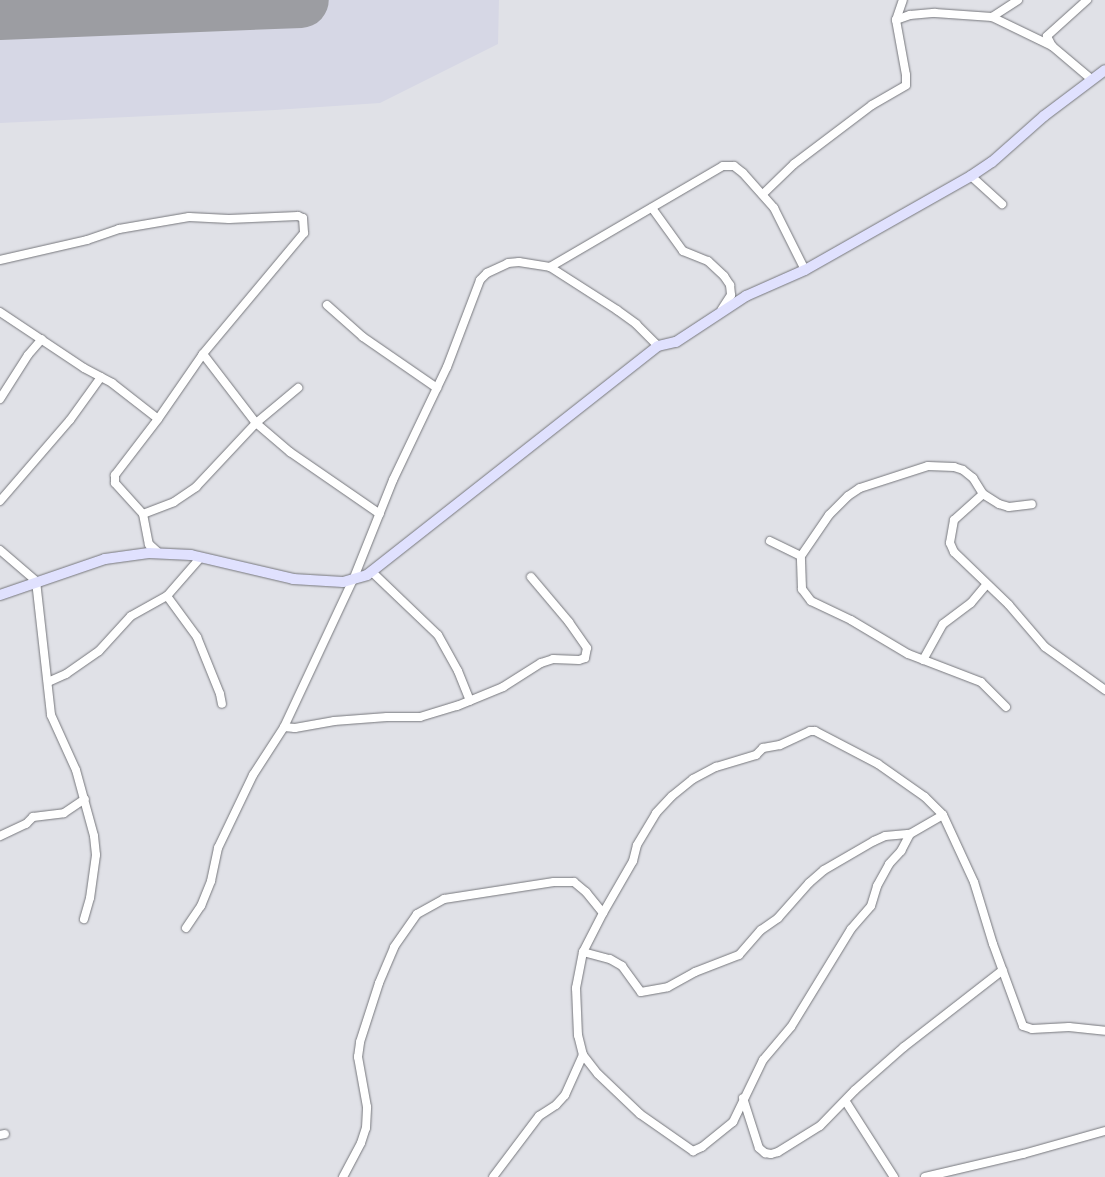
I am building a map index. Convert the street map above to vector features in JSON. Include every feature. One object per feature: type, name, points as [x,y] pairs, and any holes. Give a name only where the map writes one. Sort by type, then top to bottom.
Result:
[{"type":"street","points":[[763,194],[794,164],[872,105],[906,85],[896,20],[903,0]]},
{"type":"street","points":[[992,17],[1018,0]]},
{"type":"street","points":[[1052,46],[1047,36],[1087,0]]},
{"type":"street","points":[[896,20],[910,15],[935,12],[992,17],[1052,46],[1091,79]]},
{"type":"street","points":[[0,595],[36,581],[105,559],[159,553],[200,558],[292,579],[325,582],[353,580],[372,572],[658,346],[676,342],[746,296],[805,270],[971,176],[992,162],[1044,116],[1105,70]]},
{"type":"street","points":[[550,267],[723,166],[734,166],[763,194],[774,208],[805,270]]},
{"type":"street","points":[[971,176],[1002,204]]},
{"type":"street","points":[[652,208],[683,251],[713,265],[730,286],[731,295],[727,305],[715,316]]},
{"type":"street","points":[[0,260],[87,240],[119,229],[189,217],[228,219],[298,216],[303,218],[304,233],[203,354],[158,420],[114,479],[142,514],[149,544],[159,553]]},
{"type":"street","points":[[186,928],[201,906],[211,881],[218,848],[254,775],[284,727],[353,580],[380,514],[447,367],[480,280],[487,273],[508,263],[519,262],[550,267],[618,310],[636,324],[658,346]]},
{"type":"street","points":[[327,305],[364,337],[437,388]]},
{"type":"street","points":[[0,312],[101,377],[158,420]]},
{"type":"street","points":[[0,399],[3,386],[14,378],[28,355],[42,339]]},
{"type":"street","points":[[203,354],[256,423],[290,452],[380,514]]},
{"type":"street","points":[[0,501],[70,420],[101,377]]},
{"type":"street","points":[[142,514],[167,506],[196,487],[256,423],[298,388]]},
{"type":"street","points":[[1006,707],[981,682],[923,660],[808,598],[802,589],[801,556],[829,515],[848,496],[866,486],[928,466],[938,465],[963,470],[973,478],[983,494],[999,504],[1009,507],[1032,504]]},
{"type":"street","points":[[983,494],[954,520],[950,543],[954,552],[986,585],[1009,605],[1045,647],[1105,690]]},
{"type":"street","points":[[770,541],[801,556]]},
{"type":"street","points":[[0,550],[36,581],[51,715],[70,756],[85,799],[96,855],[90,898],[84,919]]},
{"type":"street","points":[[48,682],[66,674],[98,652],[132,616],[167,596],[200,558]]},
{"type":"street","points":[[372,572],[438,635],[452,659],[470,700]]},
{"type":"street","points":[[284,727],[295,728],[387,717],[420,717],[503,687],[541,663],[553,659],[579,660],[585,658],[587,648],[569,622],[531,577]]},
{"type":"street","points":[[923,660],[943,624],[971,603],[986,585]]},
{"type":"street","points":[[167,596],[197,638],[220,694],[222,704]]},
{"type":"street","points":[[910,834],[901,851],[889,864],[881,878],[872,906],[851,929],[791,1027],[763,1060],[733,1122],[694,1152],[640,1114],[598,1074],[583,1055],[578,1035],[576,988],[583,952],[632,861],[637,845],[656,813],[672,796],[693,779],[716,767],[756,755],[763,748],[780,745],[810,731],[821,733],[878,764],[924,797],[943,815],[974,882],[1021,1022],[1027,1029],[1069,1027],[1105,1030]]},
{"type":"street","points":[[0,836],[26,824],[34,817],[64,813],[85,799]]},
{"type":"street","points":[[583,952],[610,959],[622,966],[627,970],[641,992],[668,986],[696,972],[739,955],[761,930],[778,918],[809,883],[824,870],[880,838],[910,834],[943,815]]},
{"type":"street","points":[[343,1177],[361,1143],[366,1128],[367,1107],[358,1056],[360,1042],[379,983],[394,947],[417,914],[444,899],[566,880],[574,882],[586,892],[603,913]]},
{"type":"street","points":[[743,1098],[755,1140],[765,1153],[771,1154],[820,1126],[846,1102],[855,1090],[904,1047],[1003,970]]},
{"type":"street","points":[[493,1177],[539,1116],[556,1105],[565,1095],[583,1055]]},
{"type":"street","points":[[846,1102],[894,1177]]},
{"type":"street","points":[[925,1177],[973,1164],[1023,1154],[1105,1131]]},
{"type":"shaded area","points":[[0,0],[499,0],[498,44],[380,103],[0,123]]},
{"type":"taxiway","points":[[164,5],[184,0]]},
{"type":"runway","points":[[0,12],[301,0]]}]
